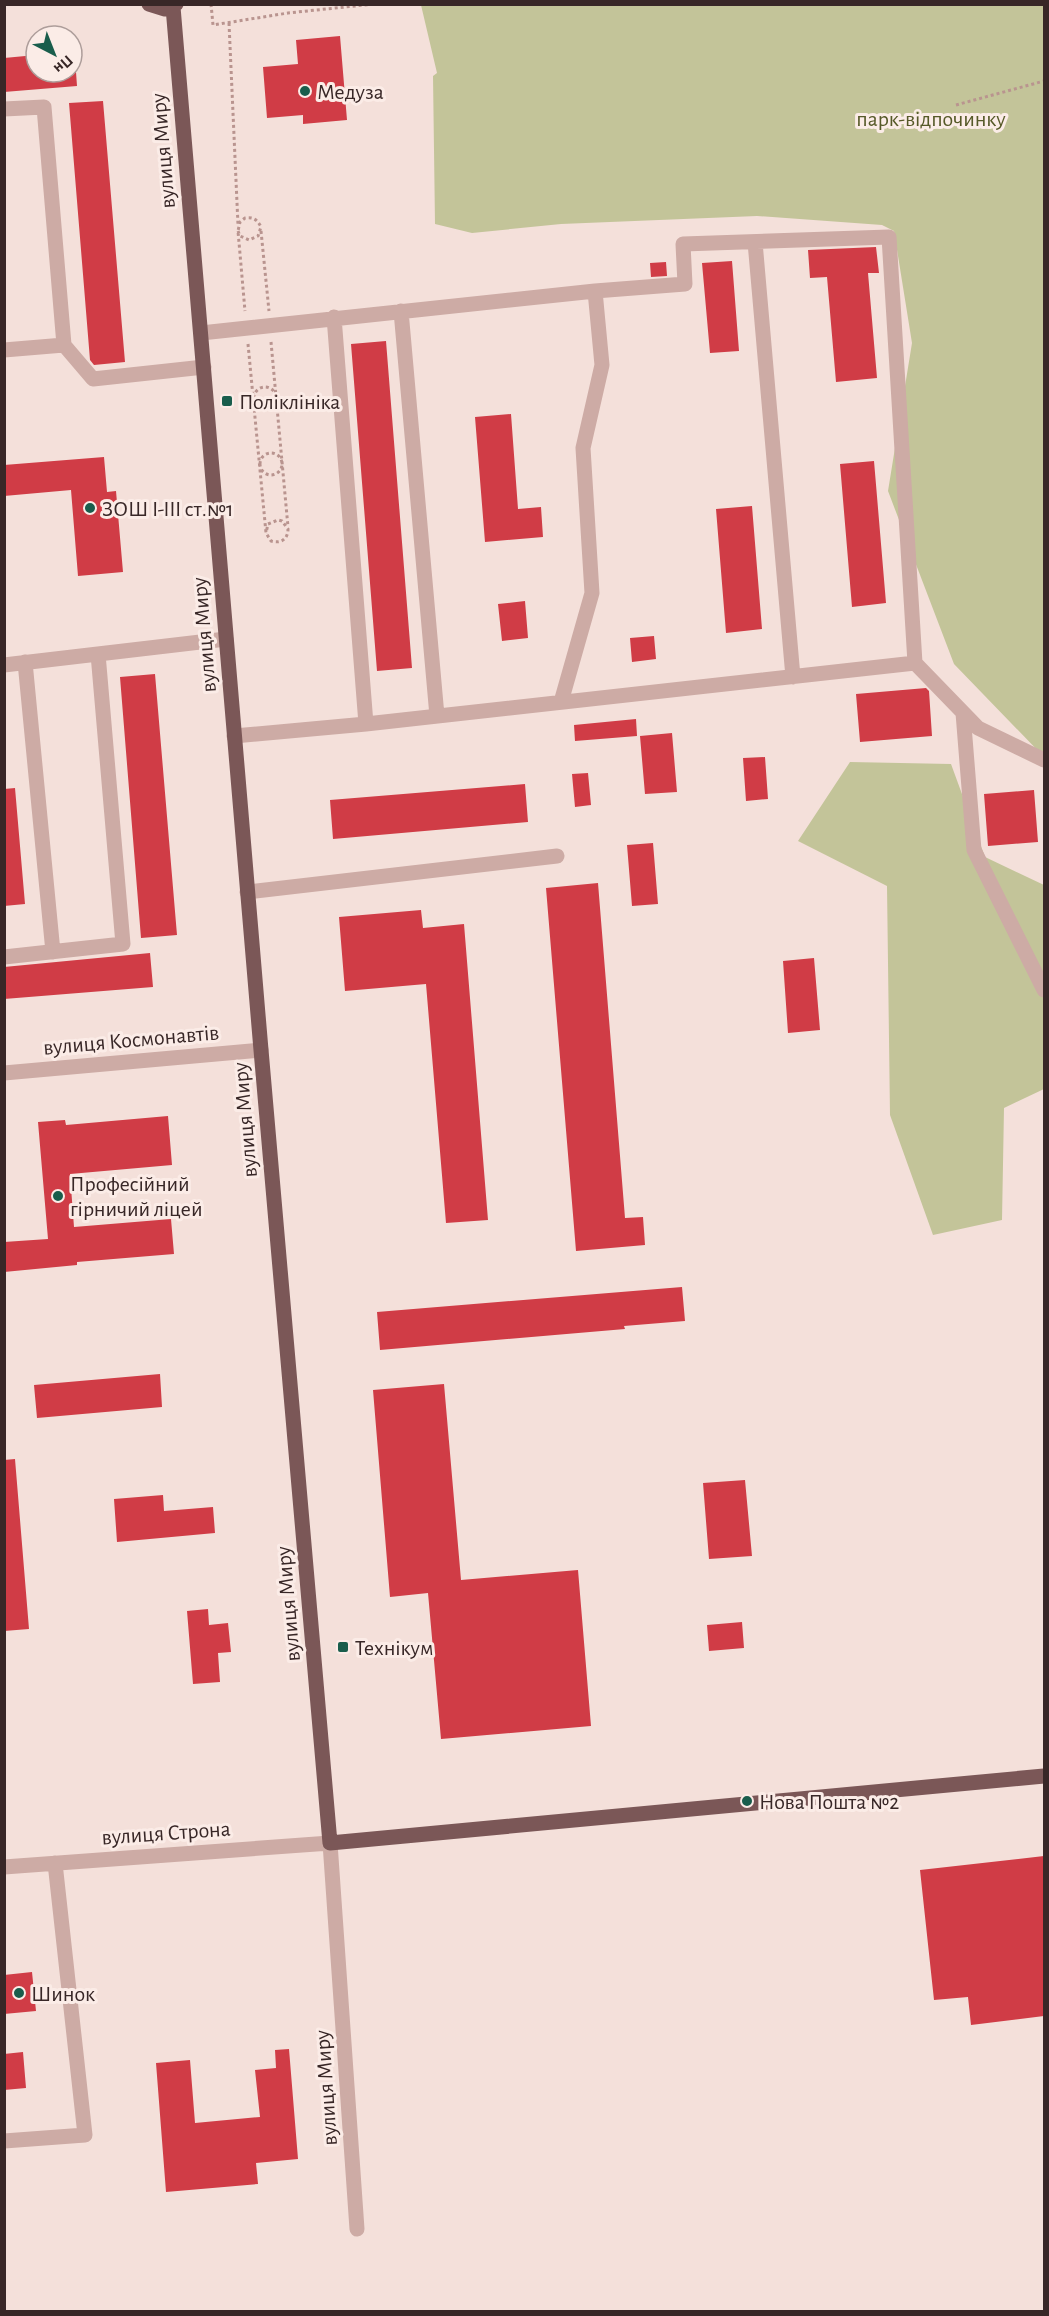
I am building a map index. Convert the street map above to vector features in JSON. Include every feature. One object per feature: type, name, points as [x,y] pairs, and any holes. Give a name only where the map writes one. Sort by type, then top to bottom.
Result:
[{"type":"main road","points":[[149,4],[157,8],[174,6]]},
{"type":"main road","name":"вулиця Миру","points":[[174,6],[247,892],[330,1843]]},
{"type":"main road","points":[[330,1843],[1044,1776]]},
{"type":"street","points":[[4,109],[44,107],[64,345],[93,379],[204,367]]},
{"type":"street","points":[[201,333],[401,310],[685,284],[683,244],[889,237],[915,663],[978,728],[1044,760]]},
{"type":"street","points":[[756,242],[793,677]]},
{"type":"street","points":[[561,702],[592,593],[583,448],[602,365],[595,291]]},
{"type":"street","points":[[401,310],[437,716]]},
{"type":"street","points":[[334,317],[366,724]]},
{"type":"street","points":[[4,350],[64,345]]},
{"type":"street","points":[[4,664],[226,639]]},
{"type":"street","points":[[4,957],[123,944],[98,654]]},
{"type":"street","points":[[25,662],[53,952]]},
{"type":"street","points":[[234,736],[366,724],[915,663]]},
{"type":"street","points":[[963,713],[974,850],[1044,990]]},
{"type":"street","points":[[247,892],[557,856]]},
{"type":"street","name":"вулиця Космонавтів","points":[[4,1072],[261,1050]]},
{"type":"street","name":"вулиця Строна","points":[[4,1867],[330,1843]]},
{"type":"street","name":"вулиця Миру","points":[[330,1843],[357,2229]]},
{"type":"street","points":[[4,2141],[86,2135],[55,1863]]},
{"type":"path","points":[[211,4],[213,24],[374,4]]},
{"type":"path","points":[[228,23],[238,231],[259,465],[266,533],[272,541],[281,542],[286,539],[288,529],[261,226],[250,218],[240,222],[238,226]]},
{"type":"path","points":[[956,105],[1044,81]]},
{"type":"path","points":[[238,231],[240,236],[249,240],[258,236],[261,226]]},
{"type":"path","points":[[266,386],[271,388],[276,397],[273,406],[264,410],[259,408],[254,399],[257,390],[266,386]]},
{"type":"path","points":[[273,452],[281,458],[279,472],[269,475],[264,473],[259,465],[263,455],[273,452]]},
{"type":"path","points":[[266,533],[268,524],[272,521],[282,521],[288,529]]},
{"type":"green space","name":"парк-відпочинку","points":[[421,5],[1044,5],[1044,757],[954,664],[888,491],[912,343],[894,231],[882,225],[757,216],[561,224],[472,233],[435,224],[433,76],[437,73]]},
{"type":"green space","points":[[850,762],[951,764],[985,857],[1044,885],[1044,1089],[1004,1108],[1002,1220],[933,1235],[890,1115],[887,886],[798,841]]},
{"type":"building","name":"Медуза","points":[[340,36],[347,120],[303,124],[303,115],[267,118],[263,67],[298,64],[296,40]]},
{"type":"building","points":[[24,56],[24,84],[77,84],[77,86],[4,92],[4,58]]},
{"type":"building","points":[[103,101],[125,362],[94,365],[90,360],[69,103]]},
{"type":"building","points":[[876,247],[879,273],[868,273],[877,378],[836,382],[827,277],[810,278],[808,250]]},
{"type":"building","points":[[732,261],[739,351],[710,353],[702,263]]},
{"type":"building","points":[[666,262],[667,276],[651,277],[650,263]]},
{"type":"building","points":[[386,341],[412,668],[377,671],[351,344]]},
{"type":"building","points":[[511,414],[518,509],[541,507],[543,537],[485,542],[475,417]]},
{"type":"building","name":"ЗОШ I-III ст.№1","points":[[104,457],[107,492],[116,491],[123,572],[78,576],[71,490],[4,496],[4,465]]},
{"type":"building","points":[[874,461],[886,603],[852,607],[840,464]]},
{"type":"building","points":[[752,506],[762,629],[726,633],[716,509]]},
{"type":"building","points":[[525,601],[528,638],[502,641],[498,604]]},
{"type":"building","points":[[654,636],[656,659],[632,662],[630,638]]},
{"type":"building","points":[[155,674],[177,935],[141,938],[120,677]]},
{"type":"building","points":[[926,688],[929,691],[932,736],[860,742],[856,694]]},
{"type":"building","points":[[636,719],[637,736],[575,741],[574,725]]},
{"type":"building","points":[[672,733],[677,792],[645,794],[640,736]]},
{"type":"building","points":[[765,757],[768,799],[746,801],[743,758]]},
{"type":"building","points":[[588,773],[591,805],[575,807],[572,774]]},
{"type":"building","points":[[525,784],[528,822],[333,839],[330,800]]},
{"type":"building","points":[[15,788],[25,904],[4,906],[4,789]]},
{"type":"building","points":[[1034,790],[1038,842],[988,846],[984,794]]},
{"type":"building","points":[[653,843],[658,904],[632,906],[627,845]]},
{"type":"building","points":[[598,883],[625,1218],[643,1217],[645,1245],[576,1251],[546,888]]},
{"type":"building","points":[[421,910],[423,928],[464,924],[488,1220],[446,1223],[426,984],[345,991],[339,917]]},
{"type":"building","points":[[150,953],[153,987],[4,999],[4,967]]},
{"type":"building","points":[[814,958],[820,1030],[788,1033],[783,961]]},
{"type":"building","name":"Професійний гірничий ліцей","points":[[168,1116],[172,1165],[70,1174],[74,1227],[171,1219],[174,1254],[77,1262],[77,1265],[4,1272],[4,1242],[48,1239],[38,1122],[65,1120],[66,1125]]},
{"type":"building","points":[[682,1287],[685,1321],[624,1326],[625,1329],[380,1350],[377,1312]]},
{"type":"building","points":[[160,1374],[162,1407],[37,1418],[34,1385]]},
{"type":"building","points":[[444,1384],[461,1580],[578,1570],[591,1726],[441,1739],[428,1593],[390,1597],[373,1390]]},
{"type":"building","points":[[15,1459],[29,1629],[4,1631],[4,1460]]},
{"type":"building","points":[[745,1480],[752,1556],[709,1559],[703,1483]]},
{"type":"building","points":[[163,1495],[164,1511],[213,1507],[215,1533],[117,1542],[114,1499]]},
{"type":"building","points":[[208,1609],[209,1625],[228,1623],[231,1652],[218,1653],[220,1682],[193,1684],[187,1611]]},
{"type":"building","points":[[742,1622],[744,1648],[709,1651],[707,1625]]},
{"type":"building","points":[[1044,1856],[1044,2016],[971,2025],[968,1997],[934,2000],[920,1870]]},
{"type":"building","name":"Шинок","points":[[32,1972],[36,2011],[4,2014],[4,1975]]},
{"type":"building","points":[[289,2049],[298,2159],[256,2163],[258,2184],[166,2192],[156,2063],[190,2060],[195,2123],[260,2117],[255,2070],[276,2068],[275,2050]]},
{"type":"building","points":[[23,2052],[26,2088],[4,2090],[4,2054]]},
{"type":"place","name":"Медуза","points":[[305,91]]},
{"type":"place","name":"Поліклініка","points":[[227,401]]},
{"type":"place","name":"ЗОШ I-III ст.№1","points":[[90,508]]},
{"type":"place","name":"Професійний гірничий ліцей","points":[[58,1196]]},
{"type":"place","name":"Технікум","points":[[343,1647]]},
{"type":"place","name":"Нова Пошта №2","points":[[747,1801]]},
{"type":"place","name":"Шинок","points":[[19,1993]]}]
